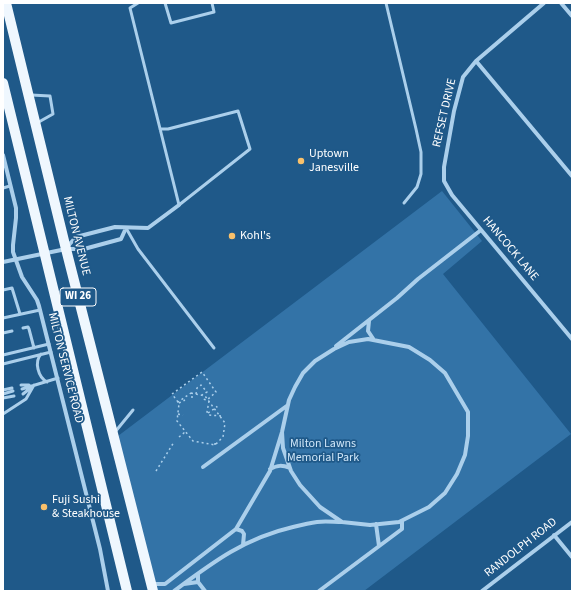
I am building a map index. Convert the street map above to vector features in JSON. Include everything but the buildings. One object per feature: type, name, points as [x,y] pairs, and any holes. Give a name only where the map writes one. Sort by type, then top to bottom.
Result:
[{"type":"main road","name":"MILTON AVENUE","points":[[6,3],[66,249],[152,588]]},
{"type":"main road","name":"WI 26","points":[[3,83],[127,591]]},
{"type":"street","name":"REFSET DRIVE","points":[[444,167],[454,111],[463,77],[476,61],[544,3]]},
{"type":"street","points":[[561,3],[572,16]]},
{"type":"street","points":[[476,61],[572,176]]},
{"type":"street","name":"MILTON SERVICE ROAD","points":[[3,157],[16,208],[12,245],[15,258],[22,277],[37,300],[40,310],[100,549],[108,591]]},
{"type":"street","name":"HANCOCK LANE","points":[[444,167],[444,181],[452,195],[572,339]]},
{"type":"street","points":[[66,249],[76,237],[115,227],[148,228],[179,204]]},
{"type":"street","points":[[3,262],[15,258],[66,249],[84,249],[121,239],[126,228]]},
{"type":"street","points":[[326,354],[481,230]]},
{"type":"street","points":[[369,321],[368,331],[374,340]]},
{"type":"street","points":[[152,588],[165,584],[236,529],[270,469],[282,432],[288,404],[295,387],[303,373],[315,361],[334,349],[349,342],[368,339],[409,347],[430,360],[445,373],[468,412],[468,436],[464,455],[457,474],[445,493],[429,507],[402,521],[370,525],[342,522],[316,522],[285,529],[256,538],[218,559],[174,591]]},
{"type":"street","points":[[202,467],[288,404]]},
{"type":"street","points":[[282,432],[283,448],[290,468],[300,485],[320,507],[342,522]]},
{"type":"street","points":[[270,469],[276,466],[290,468]]},
{"type":"street","points":[[319,591],[402,529],[402,521]]},
{"type":"street","name":"RANDOLPH ROAD","points":[[482,591],[572,522]]},
{"type":"street","points":[[376,524],[379,546]]},
{"type":"street","points":[[236,529],[242,531],[244,534],[243,544]]},
{"type":"street","points":[[554,535],[572,557]]},
{"type":"street","points":[[198,574],[198,582],[205,591]]},
{"type":"street","points":[[183,584],[198,582]]},
{"type":"lane","points":[[138,3],[130,8],[160,129],[179,204],[250,149],[238,111],[168,129],[160,129]]},
{"type":"lane","points":[[165,3],[171,23],[214,12],[212,3]]},
{"type":"lane","points":[[386,3],[421,152],[420,174],[417,187],[404,203]]},
{"type":"lane","points":[[28,95],[50,96],[53,114],[35,124]]},
{"type":"lane","points":[[3,179],[8,178]]},
{"type":"lane","points":[[3,188],[10,186]]},
{"type":"lane","points":[[126,228],[138,249],[214,348]]},
{"type":"lane","points":[[3,290],[12,288],[20,314]]},
{"type":"lane","points":[[3,318],[40,310]]},
{"type":"lane","points":[[23,328],[28,327],[34,348]]},
{"type":"lane","points":[[3,333],[12,331]]},
{"type":"lane","points":[[3,355],[49,344]]},
{"type":"lane","points":[[3,364],[51,352]]},
{"type":"lane","points":[[41,354],[37,363],[38,370],[47,382]]},
{"type":"lane","points":[[21,387],[47,382],[58,378]]},
{"type":"lane","points":[[23,394],[34,385]]},
{"type":"lane","points":[[3,414],[26,399],[34,385]]},
{"type":"lane","points":[[3,390],[12,389],[3,394]]},
{"type":"lane","points":[[3,398],[14,396]]},
{"type":"lane","points":[[113,435],[133,410]]},
{"type":"path","points":[[179,403],[172,394],[202,372],[216,392],[208,400],[208,413]]},
{"type":"path","points":[[198,399],[197,388],[201,385],[207,392],[202,395]]},
{"type":"path","points":[[191,392],[202,395],[208,400],[216,408],[225,423],[224,435],[215,445],[192,441],[177,421],[179,403],[191,392]]},
{"type":"path","points":[[192,393],[192,398]]},
{"type":"path","points":[[203,399],[208,400]]},
{"type":"path","points":[[179,403],[185,400]]},
{"type":"path","points":[[208,413],[216,408]]},
{"type":"path","points":[[208,413],[209,415],[220,416]]},
{"type":"path","points":[[178,414],[183,415]]},
{"type":"path","points":[[220,422],[225,423]]},
{"type":"path","points":[[179,437],[185,432]]},
{"type":"path","points":[[219,434],[224,435]]},
{"type":"path","points":[[198,442],[199,438]]},
{"type":"path","points":[[215,440],[215,445]]},
{"type":"path","points":[[156,470],[174,442]]},
{"type":"green space","name":"Milton Lawns Memorial Park","points":[[442,191],[482,241],[443,274],[571,434],[364,591],[157,591],[118,436]]},
{"type":"place","name":"Uptown Janesville","points":[[301,161]]},
{"type":"place","name":"Kohl's","points":[[232,236]]},
{"type":"place","name":"Fuji Sushi & Steakhouse","points":[[44,507]]}]
